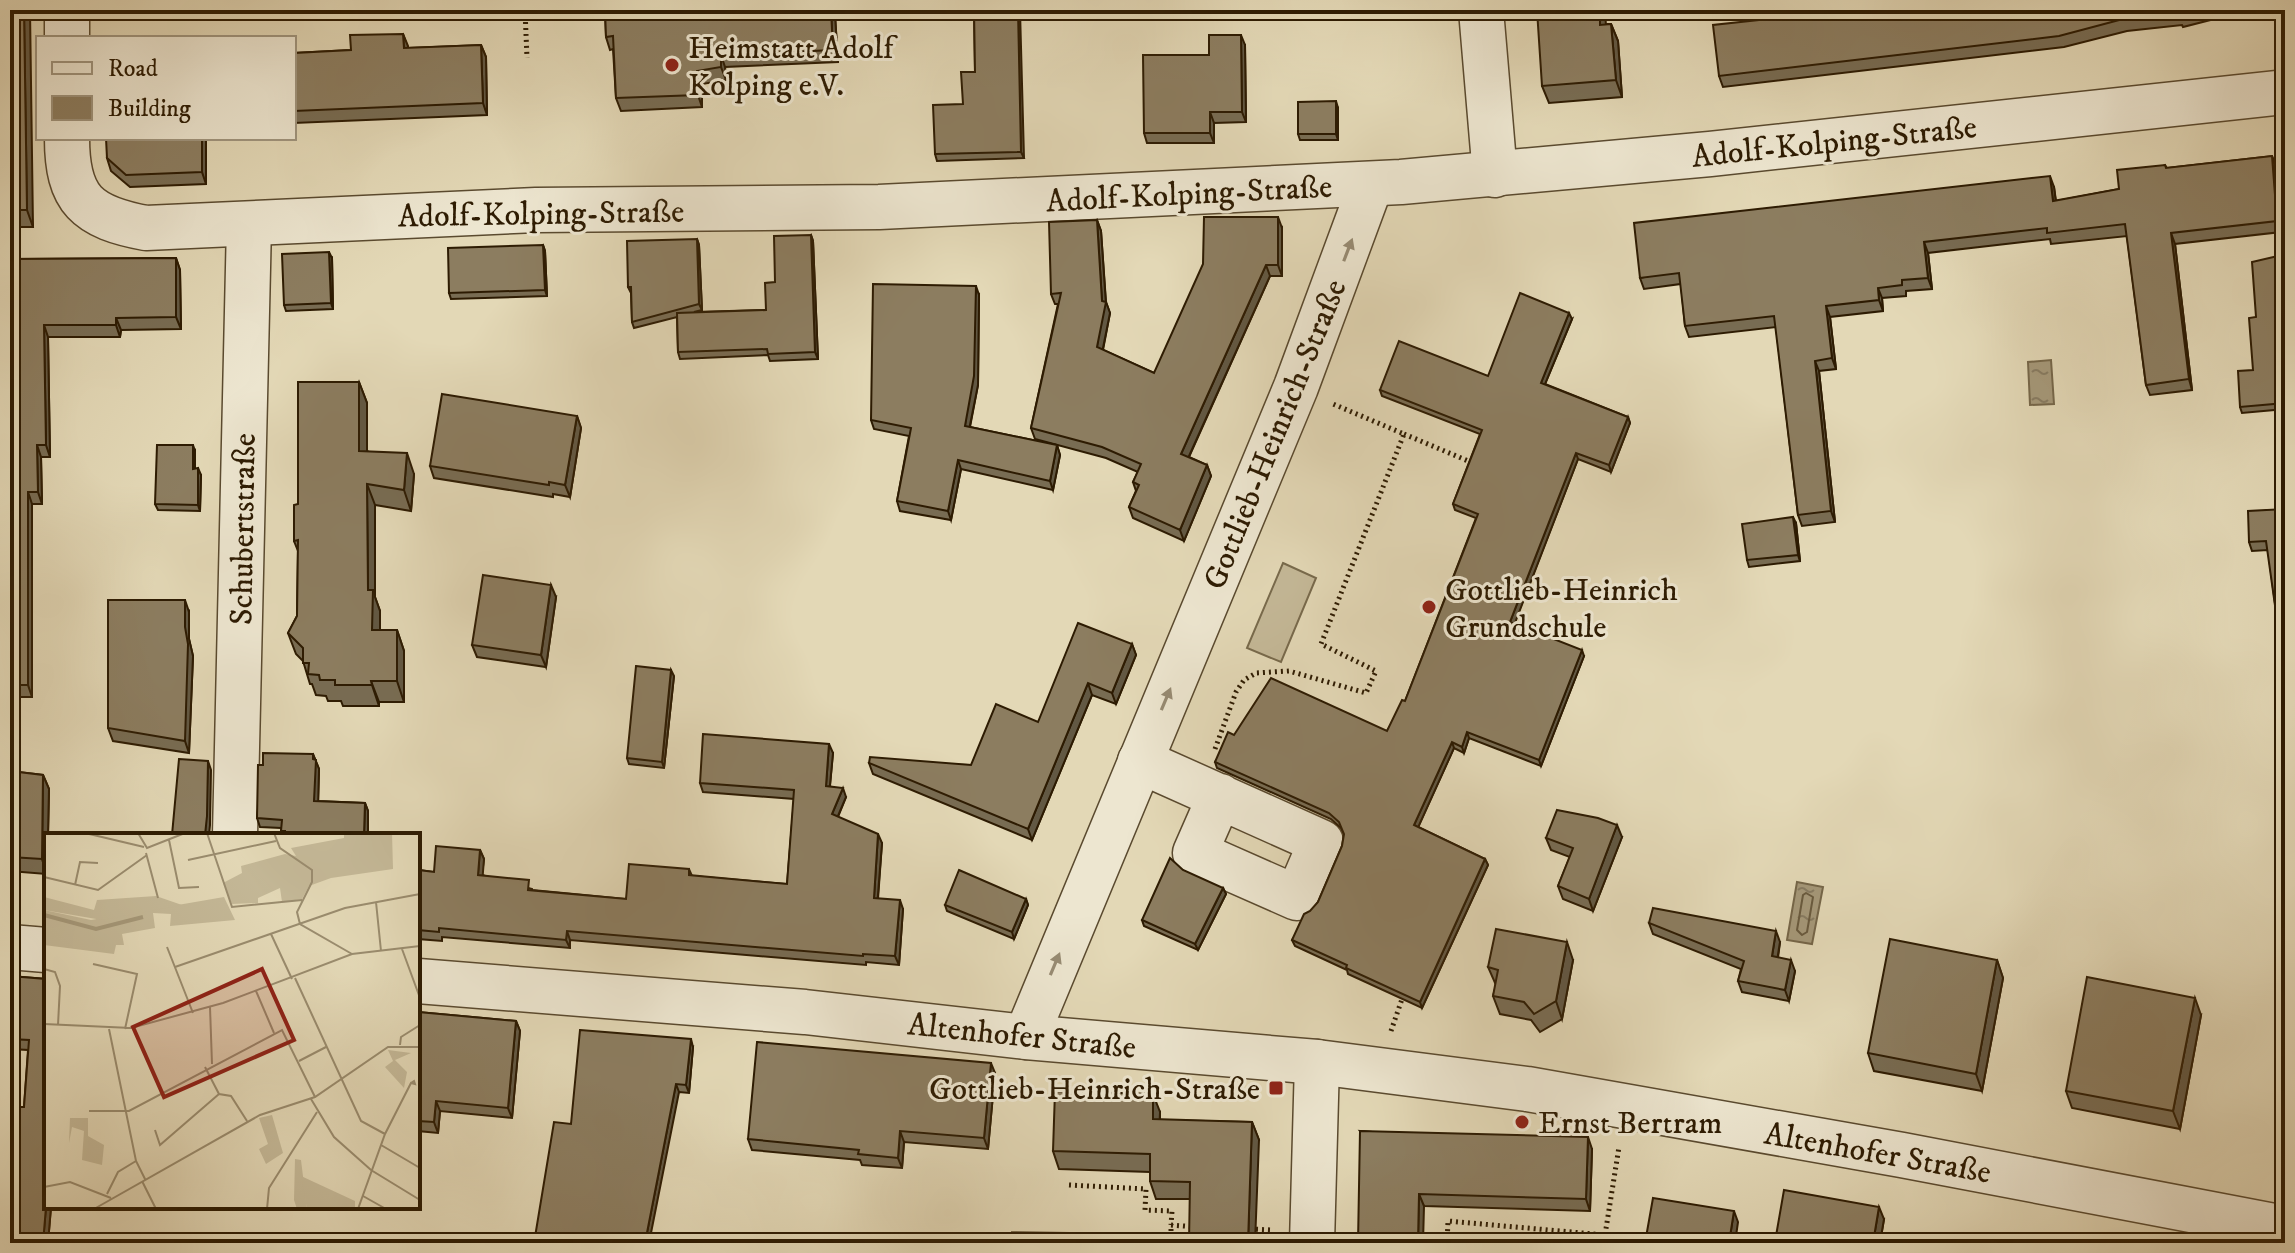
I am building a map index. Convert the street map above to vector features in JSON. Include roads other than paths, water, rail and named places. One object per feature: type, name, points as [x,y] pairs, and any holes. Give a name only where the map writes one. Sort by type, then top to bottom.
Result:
[{"type":"street","points":[[67,10],[67,36]]},
{"type":"street","points":[[1481,10],[1495,175]]},
{"type":"street","name":"Adolf-Kolping-Straße","points":[[67,140],[67,166],[76,191],[92,210],[116,222],[146,228],[536,210],[909,206],[1371,184],[1495,175],[2285,92]]},
{"type":"street","name":"Gottlieb-Heinrich-Straße","points":[[1026,1037],[1296,387],[1371,184]]},
{"type":"street","name":"Schubertstraße","points":[[235,833],[249,224]]},
{"type":"street","points":[[1140,761],[1221,776]]},
{"type":"street","points":[[10,947],[44,950]]},
{"type":"street","name":"Altenhofer Straße","points":[[420,981],[745,1006],[1026,1037],[1317,1062],[1527,1089],[1902,1155],[2285,1228]]},
{"type":"street","points":[[1312,1238],[1317,1062]]},
{"type":"water","points":[[2051,360],[2054,404],[2030,405],[2028,362]]},
{"type":"water","points":[[1797,882],[1823,887],[1812,944],[1787,940]]},
{"type":"place","name":"Heimstatt Adolf Kolping e.V.","points":[[672,65]]},
{"type":"place","name":"Gottlieb-Heinrich Grundschule","points":[[1429,607]]},
{"type":"place","name":"Gottlieb-Heinrich-Straße","points":[[1276,1088]]},
{"type":"place","name":"Ernst Bertram","points":[[1522,1122]]}]
